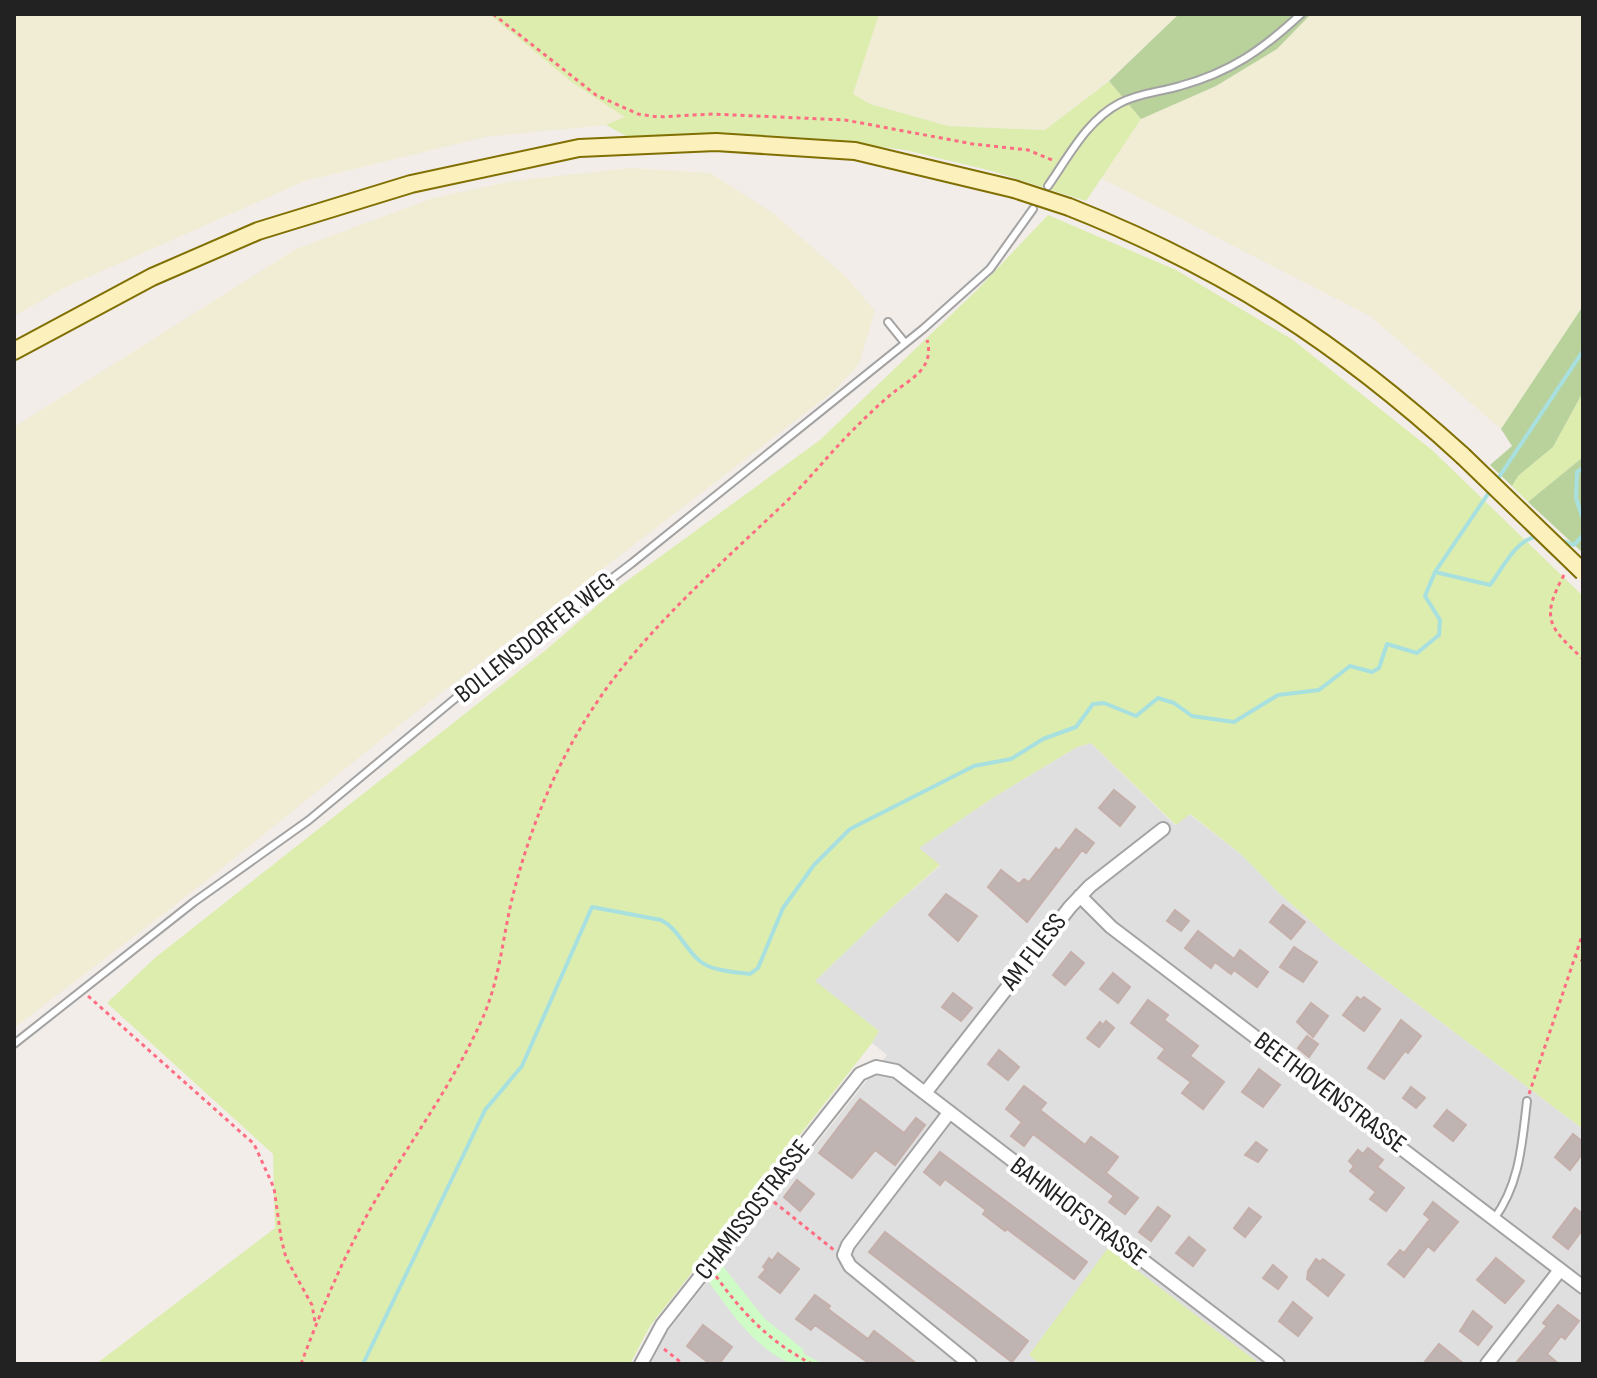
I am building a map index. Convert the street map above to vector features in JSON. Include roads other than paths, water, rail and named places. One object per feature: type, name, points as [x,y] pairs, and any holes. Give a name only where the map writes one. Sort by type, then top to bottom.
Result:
[{"type":"main road","points":[[14,351],[152,277],[258,231],[411,184],[579,148],[716,142],[855,151],[1014,189],[1069,207],[1170,250],[1264,302],[1371,376],[1463,456],[1583,572]]},
{"type":"street","name":"AM FLIESS","points":[[925,1093],[1080,896],[1163,829]]},
{"type":"street","name":"BEETHOVENSTRASSE","points":[[1080,896],[1111,927],[1583,1287]]},
{"type":"street","name":"BAHNHOFSTRASSE","points":[[876,1067],[896,1071],[1278,1364]]},
{"type":"street","name":"CHAMISSOSTRASSE","points":[[641,1364],[653,1340],[709,1265],[860,1074],[876,1067]]},
{"type":"street","points":[[949,1113],[848,1245],[844,1255],[850,1266],[970,1364]]},
{"type":"street","points":[[1487,1364],[1560,1270]]},
{"type":"lane","points":[[1048,186],[1092,124],[1120,103],[1232,68],[1301,14]]},
{"type":"lane","name":"BOLLENSDORFER WEG","points":[[14,1044],[194,902],[309,820],[463,692],[620,572],[923,329],[990,269],[1033,209]]},
{"type":"lane","points":[[888,322],[905,343]]},
{"type":"lane","points":[[1494,1219],[1514,1181],[1527,1101]]},
{"type":"waterway","points":[[1497,480],[1583,351]]},
{"type":"waterway","points":[[1583,468],[1577,472],[1576,498],[1583,519]]},
{"type":"waterway","points":[[1435,572],[1492,488]]},
{"type":"waterway","points":[[1558,539],[1574,545],[1583,535]]},
{"type":"waterway","points":[[363,1364],[485,1110],[522,1066],[592,907],[661,920],[706,965],[750,974],[758,968],[783,908],[814,865],[850,829],[974,766],[1011,759],[1043,739],[1076,727],[1093,704],[1104,703],[1136,716],[1158,698],[1174,703],[1192,716],[1234,722],[1278,695],[1319,690],[1350,666],[1372,672],[1379,668],[1387,644],[1417,653],[1439,635],[1440,620],[1425,596],[1435,572],[1490,585],[1516,549],[1538,536]]}]
